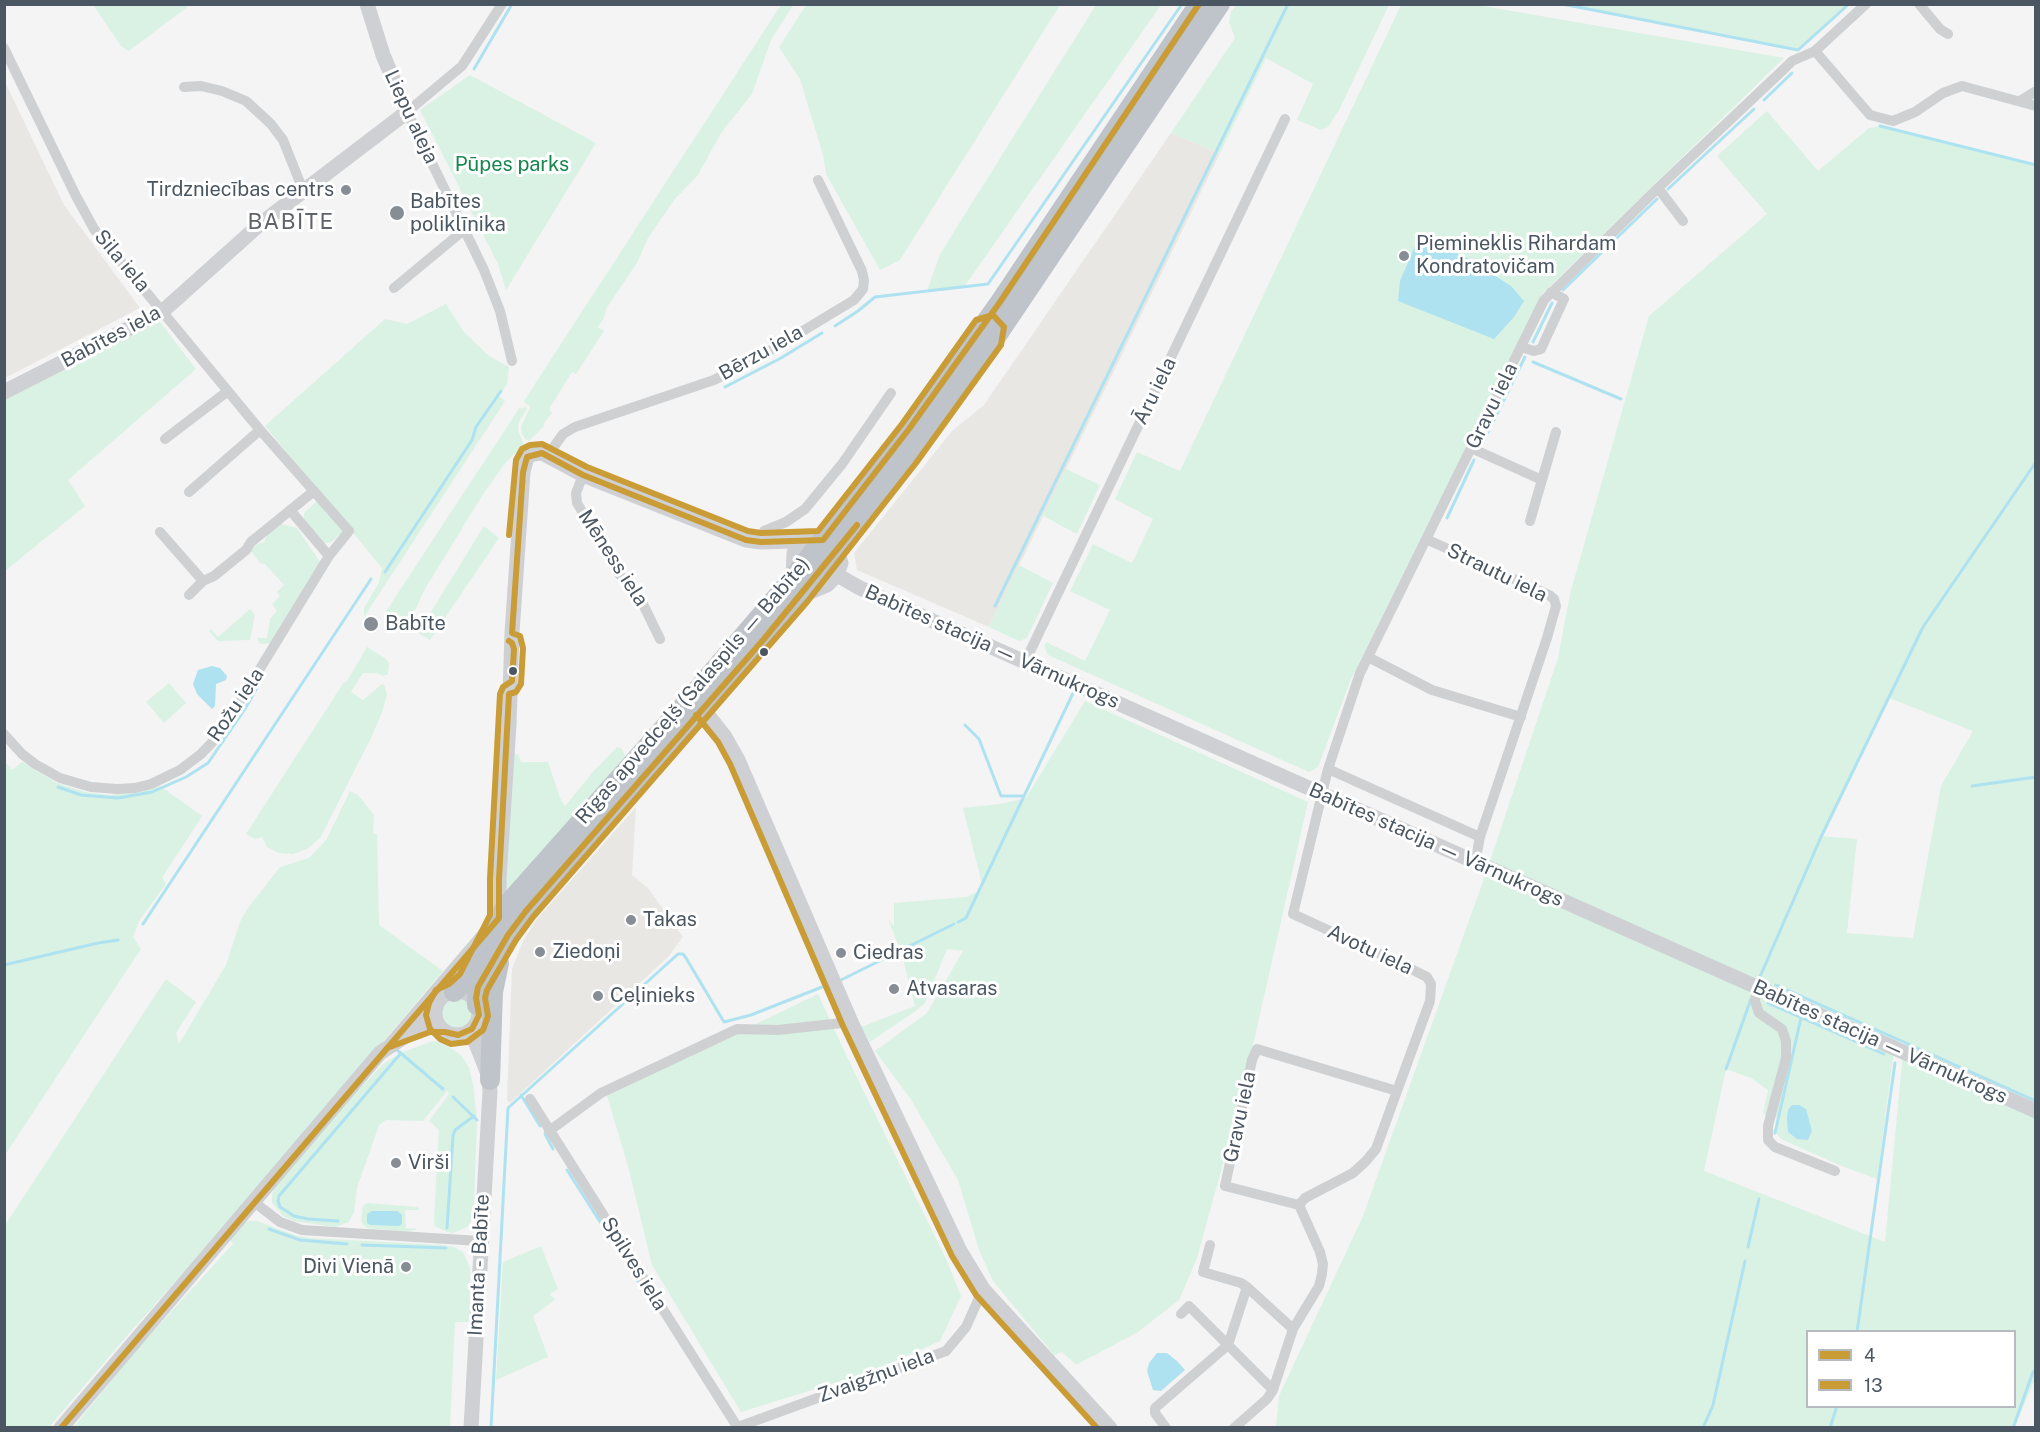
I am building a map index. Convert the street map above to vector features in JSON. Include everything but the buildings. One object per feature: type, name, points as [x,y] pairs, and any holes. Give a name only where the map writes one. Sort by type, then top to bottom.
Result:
[{"type":"highway","name":"Rīgas apvedceļš (Salaspils — Babīte)","points":[[989,333],[1199,4]]},
{"type":"highway","name":"Rīgas apvedceļš (Salaspils — Babīte)","points":[[477,1005],[478,987],[508,935],[526,911],[703,709],[796,587],[822,544],[909,429],[989,333],[1220,4]]},
{"type":"highway","name":"Rīgas apvedceļš (Salaspils — Babīte)","points":[[445,991],[467,980],[506,906],[681,710],[796,587]]},
{"type":"highway","points":[[490,1080],[493,992],[508,935]]},
{"type":"main road","name":"Liepu aleja","points":[[367,4],[383,55],[407,112]]},
{"type":"main road","name":"Babītes iela","points":[[4,392],[163,311],[259,225],[407,112]]},
{"type":"main road","name":"Mēness iela","points":[[540,454],[583,475],[746,540],[822,544]]},
{"type":"main road","points":[[499,918],[512,633],[522,483],[524,463],[527,457],[540,454]]},
{"type":"main road","name":"Mēness iela","points":[[768,542],[788,549],[794,558]]},
{"type":"main road","points":[[822,544],[842,563],[837,575],[827,585],[796,587],[794,558],[797,548],[822,544]]},
{"type":"main road","name":"Babītes stacija — Vārnukrogs","points":[[837,575],[860,588],[1025,662],[2036,1112]]},
{"type":"main road","points":[[703,709],[725,737],[738,760],[851,1022],[960,1251],[983,1289],[1110,1428]]},
{"type":"main road","points":[[389,1047],[430,1032],[464,1034],[476,1025],[479,1015],[477,1005],[465,993],[445,991]]},
{"type":"main road","points":[[61,1428],[380,1053],[425,1023],[435,1011],[445,991]]},
{"type":"main road","points":[[389,1047],[445,991]]},
{"type":"main road","points":[[435,1011],[437,1023],[449,1033]]},
{"type":"main road","name":"Imanta - Babīte","points":[[471,1428],[490,1080],[475,1041],[476,1025]]},
{"type":"main road","name":"Imanta - Babīte","points":[[449,1033],[466,1046],[488,1102]]},
{"type":"street","points":[[407,112],[462,66],[502,4]]},
{"type":"street","name":"Gravu iela","points":[[1301,917],[1293,914],[1328,769],[1360,674],[1544,300],[1792,61],[1815,51],[1866,4]]},
{"type":"street","points":[[1919,4],[1948,34]]},
{"type":"street","name":"Sila iela","points":[[4,48],[94,229],[260,430],[349,531]]},
{"type":"street","points":[[1815,51],[1870,115],[1893,120],[1915,112],[1943,93],[1962,86],[2036,106]]},
{"type":"street","points":[[184,87],[201,86],[222,91],[246,102],[271,124],[284,140],[303,190]]},
{"type":"street","points":[[2020,101],[2036,91]]},
{"type":"street","name":"Liepu aleja","points":[[407,112],[484,270],[500,311],[512,361]]},
{"type":"street","name":"Āru iela","points":[[1025,662],[1285,119]]},
{"type":"street","name":"Bērzu iela","points":[[540,454],[575,427],[714,380],[768,352],[854,300],[863,289],[864,280],[818,180]]},
{"type":"street","points":[[1658,188],[1683,221]]},
{"type":"street","points":[[394,288],[464,230]]},
{"type":"street","points":[[1521,347],[1534,351],[1541,349],[1564,299],[1551,292]]},
{"type":"street","points":[[165,439],[228,391]]},
{"type":"street","points":[[768,542],[764,531],[786,522],[805,509],[842,465],[891,393]]},
{"type":"street","points":[[189,492],[260,430]]},
{"type":"street","points":[[1530,521],[1556,432]]},
{"type":"street","points":[[1471,448],[1542,480]]},
{"type":"street","name":"Mēness iela","points":[[583,475],[576,493],[577,503],[620,575],[640,598],[660,639]]},
{"type":"street","points":[[189,596],[203,581],[214,576],[246,550],[251,542],[314,491]]},
{"type":"street","points":[[290,510],[329,556]]},
{"type":"street","name":"Rožu iela","points":[[4,734],[22,754],[35,764],[60,778],[91,787],[135,788],[158,781],[180,770],[201,754],[227,723],[329,556],[349,531]]},
{"type":"street","points":[[160,532],[203,581]]},
{"type":"street","name":"Strautu iela","points":[[1426,539],[1549,595],[1554,599],[1556,606],[1480,837],[1475,863]]},
{"type":"street","points":[[1368,657],[1432,690],[1521,717]]},
{"type":"street","points":[[1328,769],[1480,837]]},
{"type":"street","name":"Avotu iela","points":[[1299,1205],[1305,1198],[1353,1173],[1376,1149],[1430,1001],[1431,984],[1427,977],[1301,917]]},
{"type":"street","points":[[1757,988],[1755,1001],[1759,1013],[1782,1029],[1786,1041],[1785,1058],[1768,1126],[1768,1140],[1775,1147],[1835,1171]]},
{"type":"street","points":[[549,1131],[601,1093],[737,1029],[778,1030],[851,1022]]},
{"type":"street","name":"Gravu iela","points":[[1299,1205],[1225,1186],[1252,1060],[1257,1050],[1397,1091]]},
{"type":"street","name":"Spilves iela","points":[[530,1099],[738,1427]]},
{"type":"street","points":[[254,1202],[280,1222],[302,1230],[480,1241]]},
{"type":"street","points":[[1234,1428],[1267,1399],[1273,1390],[1293,1329],[1319,1286],[1323,1264],[1299,1205]]},
{"type":"street","points":[[1210,1245],[1203,1272],[1241,1283],[1293,1329]]},
{"type":"street","points":[[1166,1428],[1155,1413],[1155,1408],[1228,1344],[1247,1287]]},
{"type":"street","name":"Zvaigžņu iela","points":[[738,1427],[946,1351],[966,1327],[983,1289]]},
{"type":"street","points":[[1185,1310],[1228,1344],[1273,1390]]},
{"type":"shaded area","points":[[4,80],[64,205],[140,308],[5,378]]},
{"type":"shaded area","points":[[1171,133],[1220,153],[989,627],[857,570],[854,553],[952,431],[984,405]]},
{"type":"shaded area","points":[[636,807],[632,875],[648,888],[683,937],[668,957],[510,1103],[507,1100],[512,969],[523,941],[536,920]]},
{"type":"green space","points":[[93,5],[190,5],[129,51],[121,46]]},
{"type":"green space","points":[[781,5],[793,5],[771,40],[752,94],[721,133],[698,175],[674,200],[648,238],[637,263],[607,307],[598,327],[604,331],[576,374],[572,372],[549,409],[552,413],[544,426],[529,441],[526,440],[521,427],[530,407],[524,402],[522,404]]},
{"type":"green space","points":[[806,5],[1060,5],[900,260],[880,270],[826,174],[823,155],[800,79],[779,47]]},
{"type":"green space","points":[[1096,5],[1161,5],[964,287],[927,291],[940,254]]},
{"type":"green space","points":[[1236,5],[1389,5],[1340,108],[1328,127],[1321,130],[1297,120],[1313,84],[1266,58],[1220,153],[1171,133],[1235,38],[1229,22],[1231,12]]},
{"type":"green space","points":[[1401,5],[1477,5],[1784,58],[1542,294],[1351,679],[1318,767],[1309,772],[1048,655],[1044,646],[1046,642],[1085,661],[1110,610],[1070,591],[1093,544],[1132,563],[1153,519],[1115,499],[1137,452],[1180,471]]},
{"type":"green space","points":[[1562,5],[1849,5],[1798,50]]},
{"type":"green space","name":"Pūpes parks","points":[[470,75],[596,143],[506,290],[498,264],[420,110]]},
{"type":"green space","points":[[1767,111],[1818,171],[1869,128],[1880,126],[2035,165],[2036,1376],[2015,1427],[1276,1428],[1279,1396],[1363,1216],[1486,873],[1558,658],[1570,594],[1649,316],[1767,214],[1717,156]],"holes":[[[1889,698],[1973,731],[1941,786],[1913,938],[1847,933],[1857,839],[1821,836]],[[1904,1042],[1885,1242],[1704,1171],[1726,1069],[1751,1078],[1768,1090],[1763,1114],[1780,1118],[1776,1133],[1781,1139],[1877,1179],[1895,1043]]]},
{"type":"green space","points":[[446,304],[464,332],[489,356],[509,367],[507,384],[499,396],[505,401],[364,617],[364,608],[379,583],[382,568],[265,426],[385,319],[407,324]]},
{"type":"green space","points":[[160,322],[196,369],[68,480],[85,506],[5,571],[5,397]]},
{"type":"green space","points":[[525,406],[527,409],[519,422],[518,430],[524,445],[506,462],[483,494],[425,589],[405,631],[383,616],[520,407],[523,409]]},
{"type":"green space","points":[[1066,469],[1100,485],[1077,534],[1043,516]]},
{"type":"green space","points":[[317,501],[344,531],[330,543],[324,543],[304,520],[304,513]]},
{"type":"green space","points":[[278,523],[297,528],[320,562],[270,643],[260,644],[257,638],[267,638],[270,619],[277,611],[272,604],[280,596],[277,592],[284,585],[265,564],[260,563],[251,551],[256,545],[264,542],[268,533]]},
{"type":"green space","points":[[484,526],[499,538],[430,640],[418,633]]},
{"type":"green space","points":[[1019,565],[1053,583],[1027,638],[1019,641],[989,627]]},
{"type":"green space","points":[[250,609],[255,615],[250,640],[218,641],[209,631],[211,629],[218,637]]},
{"type":"green space","points":[[367,647],[389,663],[388,674],[383,676],[376,673],[363,673],[351,692],[363,700],[382,684],[384,685],[387,694],[372,736],[320,838],[307,849],[293,854],[279,853],[267,847],[262,837],[255,839],[246,834],[344,682],[346,683]]},
{"type":"green space","points":[[169,683],[186,703],[164,723],[146,702]]},
{"type":"green space","points":[[1085,701],[1308,802],[1241,1098],[1197,1258],[1179,1300],[1138,1332],[1076,1365],[1062,1352],[1054,1355],[993,1281],[979,1250],[958,1180],[910,1098],[875,1051],[927,1013],[963,951],[947,949],[925,1003],[917,1010],[870,1042],[861,1027],[915,1006],[902,955],[888,919],[894,927],[894,903],[967,897],[983,888],[963,808],[1000,804],[1026,798]]},
{"type":"green space","points":[[617,747],[622,749],[625,756],[621,763],[509,889],[505,889],[514,754],[518,754],[521,762],[548,762],[565,806]]},
{"type":"green space","points":[[4,760],[12,770],[22,762],[57,783],[85,792],[108,795],[137,792],[160,786],[202,816],[162,878],[166,884],[139,921],[133,937],[141,949],[5,1155]]},
{"type":"green space","points":[[350,791],[358,795],[374,815],[373,833],[377,834],[379,925],[443,971],[239,1211],[49,1427],[5,1427],[4,1227],[166,979],[196,1002],[176,1033],[179,1044],[226,965],[240,922],[248,908],[280,867],[309,858],[326,840]]},
{"type":"green space","points":[[818,994],[947,1261],[961,1296],[940,1341],[870,1372],[741,1412],[652,1265],[628,1166],[607,1096]]},
{"type":"green space","points":[[457,996],[470,1001],[475,1014],[470,1027],[457,1032],[444,1027],[439,1014],[444,1001]]},
{"type":"green space","points":[[433,1041],[443,1043],[462,1056],[469,1068],[473,1084],[477,1120],[474,1217],[467,1227],[453,1233],[447,1232],[435,1226],[434,1220],[439,1130],[429,1121],[449,1094],[447,1091],[423,1121],[386,1120],[379,1125],[357,1188],[354,1212],[349,1222],[335,1227],[293,1221],[283,1216],[272,1203],[275,1187],[349,1100],[384,1063],[403,1052]]},
{"type":"green space","points":[[367,1203],[417,1207],[420,1210],[405,1210],[406,1228],[418,1229],[406,1232],[367,1228],[361,1220],[363,1206]]},
{"type":"green space","points":[[248,1221],[257,1221],[297,1236],[310,1238],[441,1245],[454,1247],[463,1252],[470,1267],[470,1322],[455,1322],[450,1427],[73,1428],[136,1350],[233,1244],[229,1238]]},
{"type":"green space","points":[[541,1246],[558,1289],[550,1294],[555,1300],[533,1316],[548,1357],[496,1380],[503,1262]]},
{"type":"water","points":[[1418,239],[1431,241],[1469,259],[1511,286],[1524,301],[1514,317],[1494,339],[1398,301],[1400,281]]},
{"type":"water","points":[[212,666],[220,668],[227,676],[226,680],[216,684],[215,706],[212,709],[197,694],[193,684],[198,670]]},
{"type":"water","points":[[1792,1105],[1799,1105],[1806,1109],[1812,1131],[1808,1140],[1797,1139],[1788,1132],[1788,1110]]},
{"type":"water","points":[[372,1211],[397,1211],[402,1215],[402,1224],[399,1226],[370,1225],[367,1223],[367,1214]]},
{"type":"water","points":[[1157,1353],[1167,1353],[1185,1370],[1161,1391],[1153,1390],[1147,1371],[1149,1363]]},
{"type":"waterway","points":[[474,69],[512,4]]},
{"type":"waterway","points":[[835,326],[875,297],[988,284],[1182,4]]},
{"type":"waterway","points":[[995,606],[1288,4]]},
{"type":"waterway","points":[[1562,4],[1798,50],[1849,4]]},
{"type":"waterway","points":[[1764,100],[1792,73]]},
{"type":"waterway","points":[[1668,189],[1754,109]]},
{"type":"waterway","points":[[1880,126],[2036,165]]},
{"type":"waterway","points":[[1563,290],[1657,199]]},
{"type":"waterway","points":[[1533,342],[1552,303]]},
{"type":"waterway","points":[[725,387],[781,358],[822,333]]},
{"type":"waterway","points":[[1483,442],[1525,357]]},
{"type":"waterway","points":[[1533,362],[1621,399]]},
{"type":"waterway","points":[[385,572],[472,440],[476,427],[501,391]]},
{"type":"waterway","points":[[1447,518],[1474,460]]},
{"type":"waterway","points":[[1759,979],[1821,837],[1923,627],[2036,462]]},
{"type":"waterway","points":[[143,924],[371,579]]},
{"type":"waterway","points":[[58,787],[81,795],[118,798],[152,792],[186,777],[208,763],[245,709],[264,675]]},
{"type":"waterway","points":[[958,922],[966,918],[1075,689]]},
{"type":"waterway","points":[[965,725],[979,739],[1001,796],[1024,796]]},
{"type":"waterway","points":[[1972,786],[2036,777]]},
{"type":"waterway","points":[[841,980],[954,924]]},
{"type":"waterway","points":[[4,965],[118,940]]},
{"type":"waterway","points":[[491,1428],[508,1108],[678,954],[683,954],[686,958],[724,1022],[751,1015],[822,987]]},
{"type":"waterway","points":[[1776,985],[2036,1101]]},
{"type":"waterway","points":[[1726,1069],[1751,999]]},
{"type":"waterway","points":[[1768,1003],[1884,1054]]},
{"type":"waterway","points":[[1775,1133],[1801,1018]]},
{"type":"waterway","points":[[397,1050],[443,1089]]},
{"type":"waterway","points":[[338,1221],[294,1216],[280,1207],[279,1196],[401,1053]]},
{"type":"waterway","points":[[1857,1330],[1895,1063]]},
{"type":"waterway","points":[[521,1095],[540,1126]]},
{"type":"waterway","points":[[453,1097],[477,1120]]},
{"type":"waterway","points":[[447,1228],[453,1136],[455,1130],[474,1116]]},
{"type":"waterway","points":[[545,1134],[553,1149]]},
{"type":"waterway","points":[[567,1170],[620,1253]]},
{"type":"waterway","points":[[1748,1247],[1759,1199]]},
{"type":"waterway","points":[[269,1229],[300,1240],[347,1244]]},
{"type":"waterway","points":[[362,1245],[446,1248]]},
{"type":"waterway","points":[[1703,1428],[1713,1405],[1745,1261]]},
{"type":"waterway","points":[[629,1266],[645,1293]]},
{"type":"waterway","points":[[2013,1428],[2033,1372],[2036,1370]]},
{"type":"waterway","points":[[1830,1428],[1836,1408]]},
{"type":"transit line","name":"4","points":[[61,1428],[499,918],[509,694],[516,692],[521,684],[523,648],[520,636],[512,633],[523,472],[527,457],[542,453],[583,475],[746,540],[761,542],[823,540],[909,429],[1000,302],[1199,4]]},
{"type":"transit line","name":"13","points":[[509,535],[516,460],[522,449],[530,445],[542,444],[587,467],[748,531],[761,533],[818,531],[902,424],[976,320],[993,315],[1004,327],[1001,345],[916,463],[807,602],[533,917],[516,940],[487,990],[485,998],[488,1016],[483,1030],[467,1042],[451,1044],[440,1039],[430,1029],[426,1015],[436,990],[449,984],[460,974],[490,915],[500,694],[503,687],[512,681],[514,649],[509,641]]},
{"type":"transit line","name":"4","points":[[387,1048],[430,1032],[458,1035],[472,1029],[479,1015],[476,998],[478,987],[508,935],[526,911],[764,639],[857,525]]},
{"type":"transit line","name":"13","points":[[696,715],[718,742],[730,764],[843,1026],[952,1256],[976,1295],[1097,1428]]},
{"type":"place","name":"Tirdzniecības centrs","points":[[346,190]]},
{"type":"place","name":"Babītes poliklīnika","points":[[397,213]]},
{"type":"place","name":"Piemineklis Rihardam Kondratovičam","points":[[1404,256]]},
{"type":"place","name":"Babīte","points":[[371,624]]},
{"type":"place","name":"Takas","points":[[631,920]]},
{"type":"place","name":"Ziedoņi","points":[[540,952]]},
{"type":"place","name":"Ciedras","points":[[841,953]]},
{"type":"place","name":"Atvasaras","points":[[894,989]]},
{"type":"place","name":"Ceļinieks","points":[[598,996]]},
{"type":"place","name":"Virši","points":[[396,1163]]},
{"type":"place","name":"Divi Vienā","points":[[406,1267]]},
{"type":"district","name":"BABĪTE","points":[[291,222]]}]
